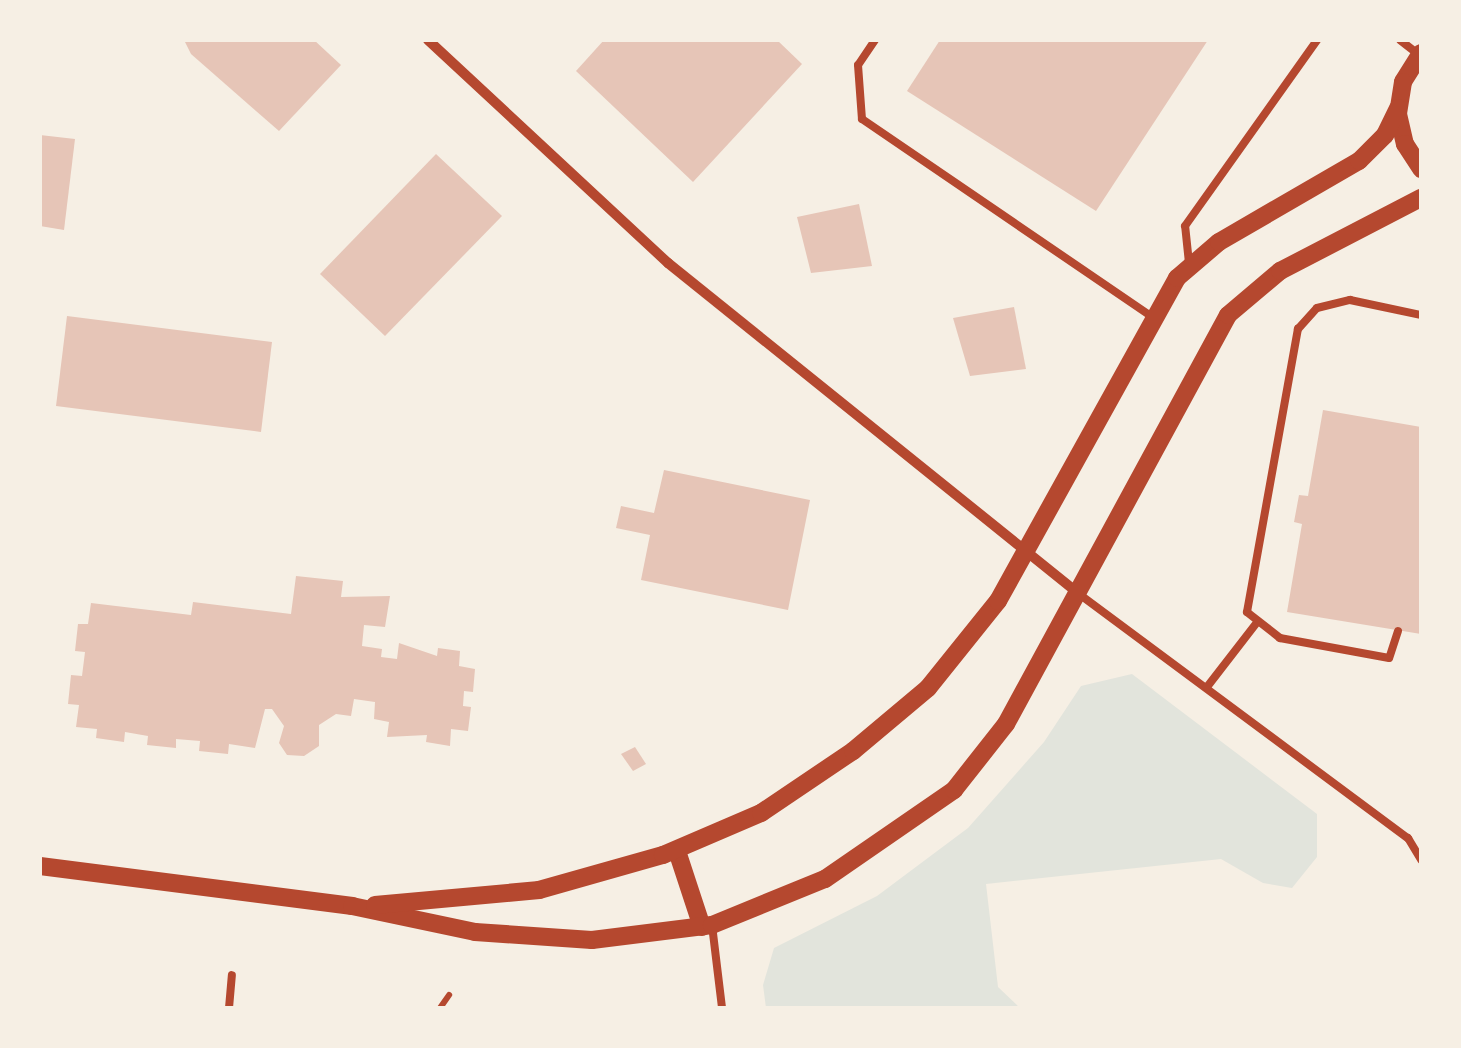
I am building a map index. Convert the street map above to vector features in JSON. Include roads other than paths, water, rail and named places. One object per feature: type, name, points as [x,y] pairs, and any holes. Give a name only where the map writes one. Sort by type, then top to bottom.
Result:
[{"type":"street","points":[[428,40],[668,263],[1079,594]]},
{"type":"street","points":[[352,906],[539,890],[678,851],[762,813],[892,721],[970,641],[1026,552],[1153,318],[1190,266],[1358,161],[1385,135],[1420,54]]},
{"type":"street","points":[[1398,108],[1404,144],[1421,169]]},
{"type":"street","points":[[40,866],[352,906],[476,932],[540,937],[624,938],[707,926],[825,879],[954,790],[1006,724],[1228,315],[1280,271],[1421,198]]},
{"type":"street","points":[[678,851],[707,926]]},
{"type":"lane","points":[[875,40],[858,66],[862,119],[1153,318]]},
{"type":"lane","points":[[1190,266],[1184,226],[1316,40]]},
{"type":"lane","points":[[1400,40],[1420,54]]},
{"type":"lane","points":[[1398,631],[1389,658],[1280,638],[1247,612],[1298,329],[1317,308],[1350,300],[1421,315]]},
{"type":"lane","points":[[1079,594],[1408,838],[1421,860]]},
{"type":"lane","points":[[1207,687],[1258,621]]},
{"type":"lane","points":[[707,926],[722,1008]]},
{"type":"lane","points":[[229,1008],[232,975]]}]
